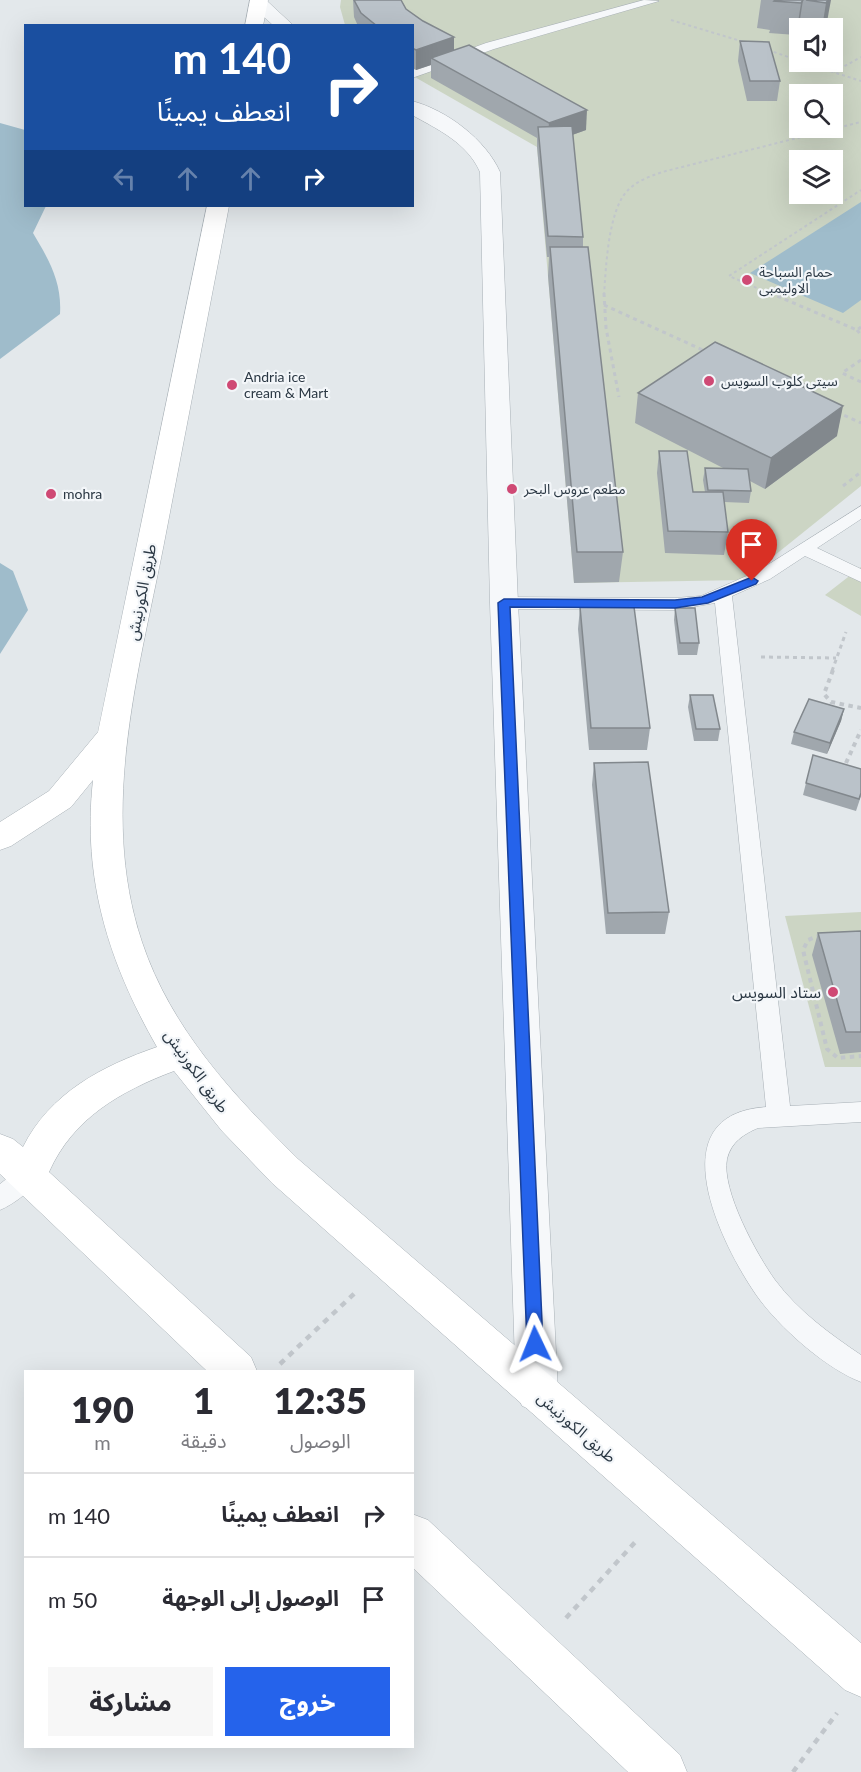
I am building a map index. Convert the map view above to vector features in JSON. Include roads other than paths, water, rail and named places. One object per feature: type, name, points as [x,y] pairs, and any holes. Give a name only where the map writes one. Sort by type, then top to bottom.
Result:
[{"type":"main road","points":[[254,24],[259,2]]},
{"type":"main road","name":"طريق الكورنيش","points":[[218,207],[112,736],[105,830],[110,884],[124,940],[143,987],[180,1054],[227,1114],[285,1171],[861,1674]]},
{"type":"main road","points":[[0,838],[60,798],[112,736]]},
{"type":"main road","points":[[180,1054],[131,1070],[87,1096],[9,1175],[235,1370]]},
{"type":"main road","points":[[414,1538],[663,1772]]},
{"type":"street","points":[[259,2],[283,24]]},
{"type":"street","points":[[414,108],[475,145],[485,158],[490,172],[504,603],[537,1392]]},
{"type":"lane","points":[[414,73],[490,46],[653,1]]},
{"type":"lane","points":[[504,603],[675,604],[704,601],[723,595],[764,575],[805,549],[853,526],[861,511]]},
{"type":"lane","points":[[805,549],[861,576]]},
{"type":"lane","points":[[723,595],[779,1117]]},
{"type":"lane","points":[[861,1112],[756,1118],[735,1127],[722,1141],[715,1160],[717,1181],[734,1236],[767,1289],[813,1338],[861,1370]]},
{"type":"water","points":[[0,123],[24,130],[24,207],[46,207],[33,233],[57,281],[60,314],[0,359]]},
{"type":"water","points":[[861,202],[861,300],[843,313],[750,273]]},
{"type":"water","points":[[0,563],[13,571],[28,610],[0,654]]},
{"type":"place","name":"حمام السباحة الاوليمبى","points":[[747,280]]},
{"type":"place","name":"سيتى كلوب السويس","points":[[709,381]]},
{"type":"place","name":"Andria ice cream & Mart","points":[[232,385]]},
{"type":"place","name":"مطعم عروس البحر","points":[[512,489]]},
{"type":"place","name":"mohra","points":[[51,494]]},
{"type":"place","name":"ستاد السويس","points":[[833,992]]}]
